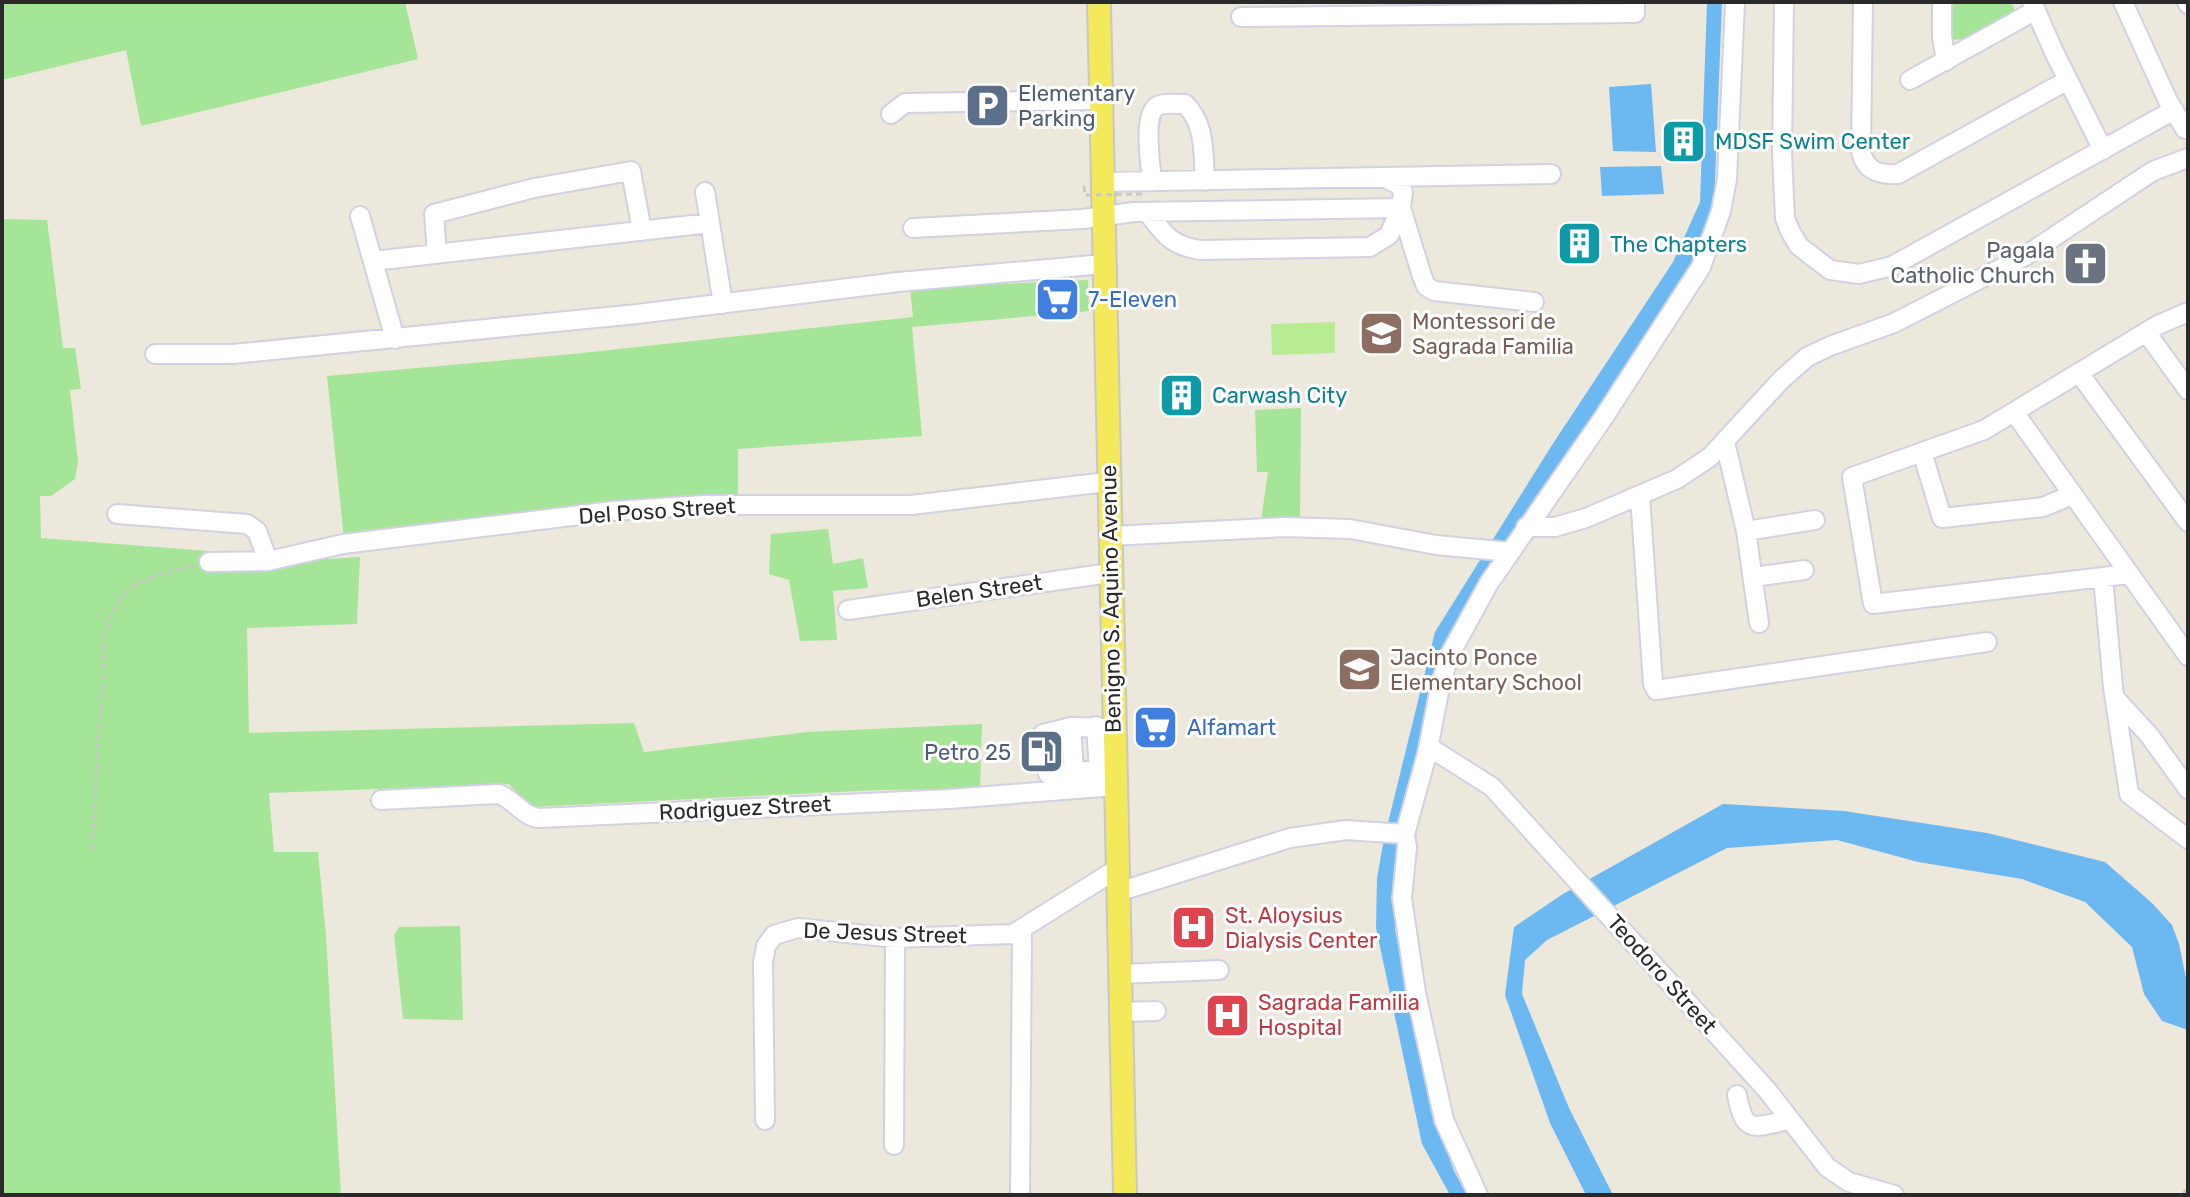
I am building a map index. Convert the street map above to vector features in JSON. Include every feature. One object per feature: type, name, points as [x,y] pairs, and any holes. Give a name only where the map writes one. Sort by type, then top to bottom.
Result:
[{"type":"main road","name":"Benigno S. Aquino Avenue","points":[[1099,2],[1102,100],[1093,184],[1102,216],[1104,264],[1110,536],[1105,727],[1118,892],[1125,1195]]},
{"type":"street","points":[[1478,1195],[1444,1120],[1425,1035],[1402,898],[1407,847],[1405,834],[1429,747],[1449,656],[1489,583],[1604,417],[1701,267],[1721,211],[1727,179],[1735,2]]},
{"type":"street","points":[[1784,2],[1782,154],[1785,218],[1799,246],[1830,270],[1859,274],[1892,266],[2174,110]]},
{"type":"street","points":[[1863,2],[1861,151],[1863,162],[1876,172],[1898,174],[2068,80]]},
{"type":"street","points":[[1942,2],[1946,61]]},
{"type":"street","points":[[2123,2],[2185,129]]},
{"type":"street","points":[[1910,80],[2034,6],[2103,150]]},
{"type":"street","points":[[1241,17],[1306,10],[1635,7]]},
{"type":"street","points":[[891,114],[905,103],[1102,100]]},
{"type":"street","points":[[1205,181],[1201,128],[1195,114],[1185,104],[1158,105],[1148,121],[1148,196],[1168,239],[1182,247],[1200,250],[1370,247],[1389,235],[1401,208],[1403,192],[1399,185],[1383,177]]},
{"type":"street","points":[[1526,527],[1555,527],[1586,518],[1677,479],[1710,457],[1781,380],[1807,357],[1894,323],[2025,256],[2153,171],[2188,158]]},
{"type":"street","points":[[437,254],[434,214],[534,188],[631,171],[642,231]]},
{"type":"street","points":[[913,228],[1102,216],[1148,196],[1205,181],[1551,174]]},
{"type":"street","points":[[1093,184],[1148,196],[1401,208]]},
{"type":"street","points":[[705,192],[723,304]]},
{"type":"street","points":[[1401,208],[1426,286],[1434,291],[1534,302]]},
{"type":"street","points":[[360,216],[395,339]]},
{"type":"street","points":[[373,261],[710,223]]},
{"type":"street","points":[[155,354],[233,354],[395,339],[898,282],[1104,264]]},
{"type":"street","points":[[2129,574],[1873,604],[1852,477],[1984,430],[2146,332],[2188,312]]},
{"type":"street","points":[[2146,332],[2188,390]]},
{"type":"street","points":[[2079,373],[2188,522]]},
{"type":"street","points":[[2014,412],[2188,656]]},
{"type":"street","points":[[1725,442],[1746,531],[1759,623]]},
{"type":"street","points":[[1922,452],[1942,518],[2043,507],[2072,495]]},
{"type":"street","name":"Del Poso Street","points":[[209,562],[268,561],[343,544],[613,511],[703,505],[911,505],[1107,482]]},
{"type":"street","points":[[1640,496],[1653,684],[1656,690],[1987,642]]},
{"type":"street","points":[[117,514],[247,524],[257,531],[268,561]]},
{"type":"street","points":[[1746,531],[1815,520]]},
{"type":"street","points":[[1110,536],[1285,527],[1350,529],[1436,545],[1510,552]]},
{"type":"street","points":[[1753,577],[1804,570]]},
{"type":"street","name":"Belen Street","points":[[848,610],[1110,573]]},
{"type":"street","points":[[2103,577],[2115,698],[2129,794],[2188,839]]},
{"type":"street","points":[[2115,698],[2149,735],[2188,789]]},
{"type":"street","points":[[1071,727],[1074,772]]},
{"type":"street","points":[[1105,727],[1071,727],[1043,734],[1048,774],[1074,772],[1110,775]]},
{"type":"street","name":"Teodoro Street","points":[[1429,747],[1492,787],[1767,1090],[1827,1167],[1849,1182],[1894,1195]]},
{"type":"street","name":"Rodriguez Street","points":[[381,800],[499,794],[510,798],[533,818],[540,818],[950,799],[1110,775]]},
{"type":"street","points":[[1118,892],[1290,838],[1346,830],[1405,834]]},
{"type":"street","name":"De Jesus Street","points":[[765,1120],[763,962],[766,946],[774,935],[798,928],[895,938],[1002,936],[1022,929],[1117,869]]},
{"type":"street","points":[[1020,1195],[1022,929]]},
{"type":"street","points":[[894,1145],[895,938]]},
{"type":"street","points":[[1120,974],[1219,970]]},
{"type":"street","points":[[1121,1012],[1156,1011]]},
{"type":"street","points":[[1737,1095],[1741,1118],[1749,1125],[1762,1126],[1790,1120]]},
{"type":"path","points":[[1093,184],[1085,195],[1148,196]]},
{"type":"path","points":[[92,849],[105,634],[110,616],[126,590],[135,584],[150,577],[209,562]]},
{"type":"path","points":[[2183,1195],[2188,1184]]},
{"type":"green space","points":[[2,2],[405,2],[418,59],[141,126],[126,50],[2,80]]},
{"type":"green space","points":[[1950,2],[2011,2],[2016,13],[1964,39],[1952,40]]},
{"type":"green space","points":[[2,219],[47,220],[63,348],[75,348],[81,389],[70,390],[78,462],[75,479],[51,496],[40,496],[41,538],[207,551],[210,566],[360,557],[357,624],[247,628],[249,733],[634,723],[644,752],[807,732],[982,724],[980,789],[879,790],[529,807],[509,784],[269,793],[274,852],[318,852],[341,1195],[2,1195]]},
{"type":"green space","points":[[1088,280],[1089,311],[912,327],[922,436],[738,449],[738,497],[344,539],[327,376],[573,354],[913,317],[910,288]]},
{"type":"green space","points":[[1335,322],[1335,353],[1272,355],[1271,324]]},
{"type":"green space","points":[[1301,408],[1300,521],[1261,521],[1268,472],[1257,472],[1255,410]]},
{"type":"green space","points":[[828,529],[833,564],[863,558],[868,588],[833,591],[837,640],[800,641],[789,580],[769,574],[771,534]]},
{"type":"green space","points":[[460,926],[463,1020],[403,1019],[394,935],[399,927]]},
{"type":"water","points":[[1707,2],[1722,2],[1714,207],[1696,258],[1596,413],[1475,590],[1450,638],[1399,827],[1395,928],[1431,1106],[1454,1171],[1467,1195],[1450,1195],[1422,1144],[1376,928],[1377,878],[1384,839],[1435,632],[1552,445],[1673,262],[1700,202]]},
{"type":"water","points":[[1651,84],[1656,152],[1613,151],[1609,87]]},
{"type":"water","points":[[1661,166],[1664,194],[1602,196],[1600,167]]},
{"type":"water","points":[[1723,804],[1844,811],[1987,833],[2105,862],[2172,925],[2188,988],[2188,1030],[2162,1021],[2144,994],[2132,947],[2085,902],[2022,879],[1918,862],[1837,840],[1727,848],[1547,940],[1525,960],[1522,994],[1569,1108],[1613,1195],[1586,1195],[1550,1123],[1505,995],[1514,927],[1563,894]]},
{"type":"place","name":"Elementary Parking","points":[[987,106]]},
{"type":"place","name":"MDSF Swim Center","points":[[1684,141]]},
{"type":"place","name":"The Chapters","points":[[1579,244]]},
{"type":"place","name":"Pagala Catholic Church","points":[[2086,263]]},
{"type":"place","name":"7-Eleven","points":[[1057,299]]},
{"type":"place","name":"Montessori de Sagrada Familia","points":[[1381,334]]},
{"type":"place","name":"Carwash City","points":[[1181,395]]},
{"type":"place","name":"Jacinto Ponce Elementary School","points":[[1359,670]]},
{"type":"place","name":"Alfamart","points":[[1156,727]]},
{"type":"place","name":"Petro 25","points":[[1042,752]]},
{"type":"place","name":"St. Aloysius Dialysis Center","points":[[1194,928]]},
{"type":"place","name":"Sagrada Familia Hospital","points":[[1227,1015]]}]
